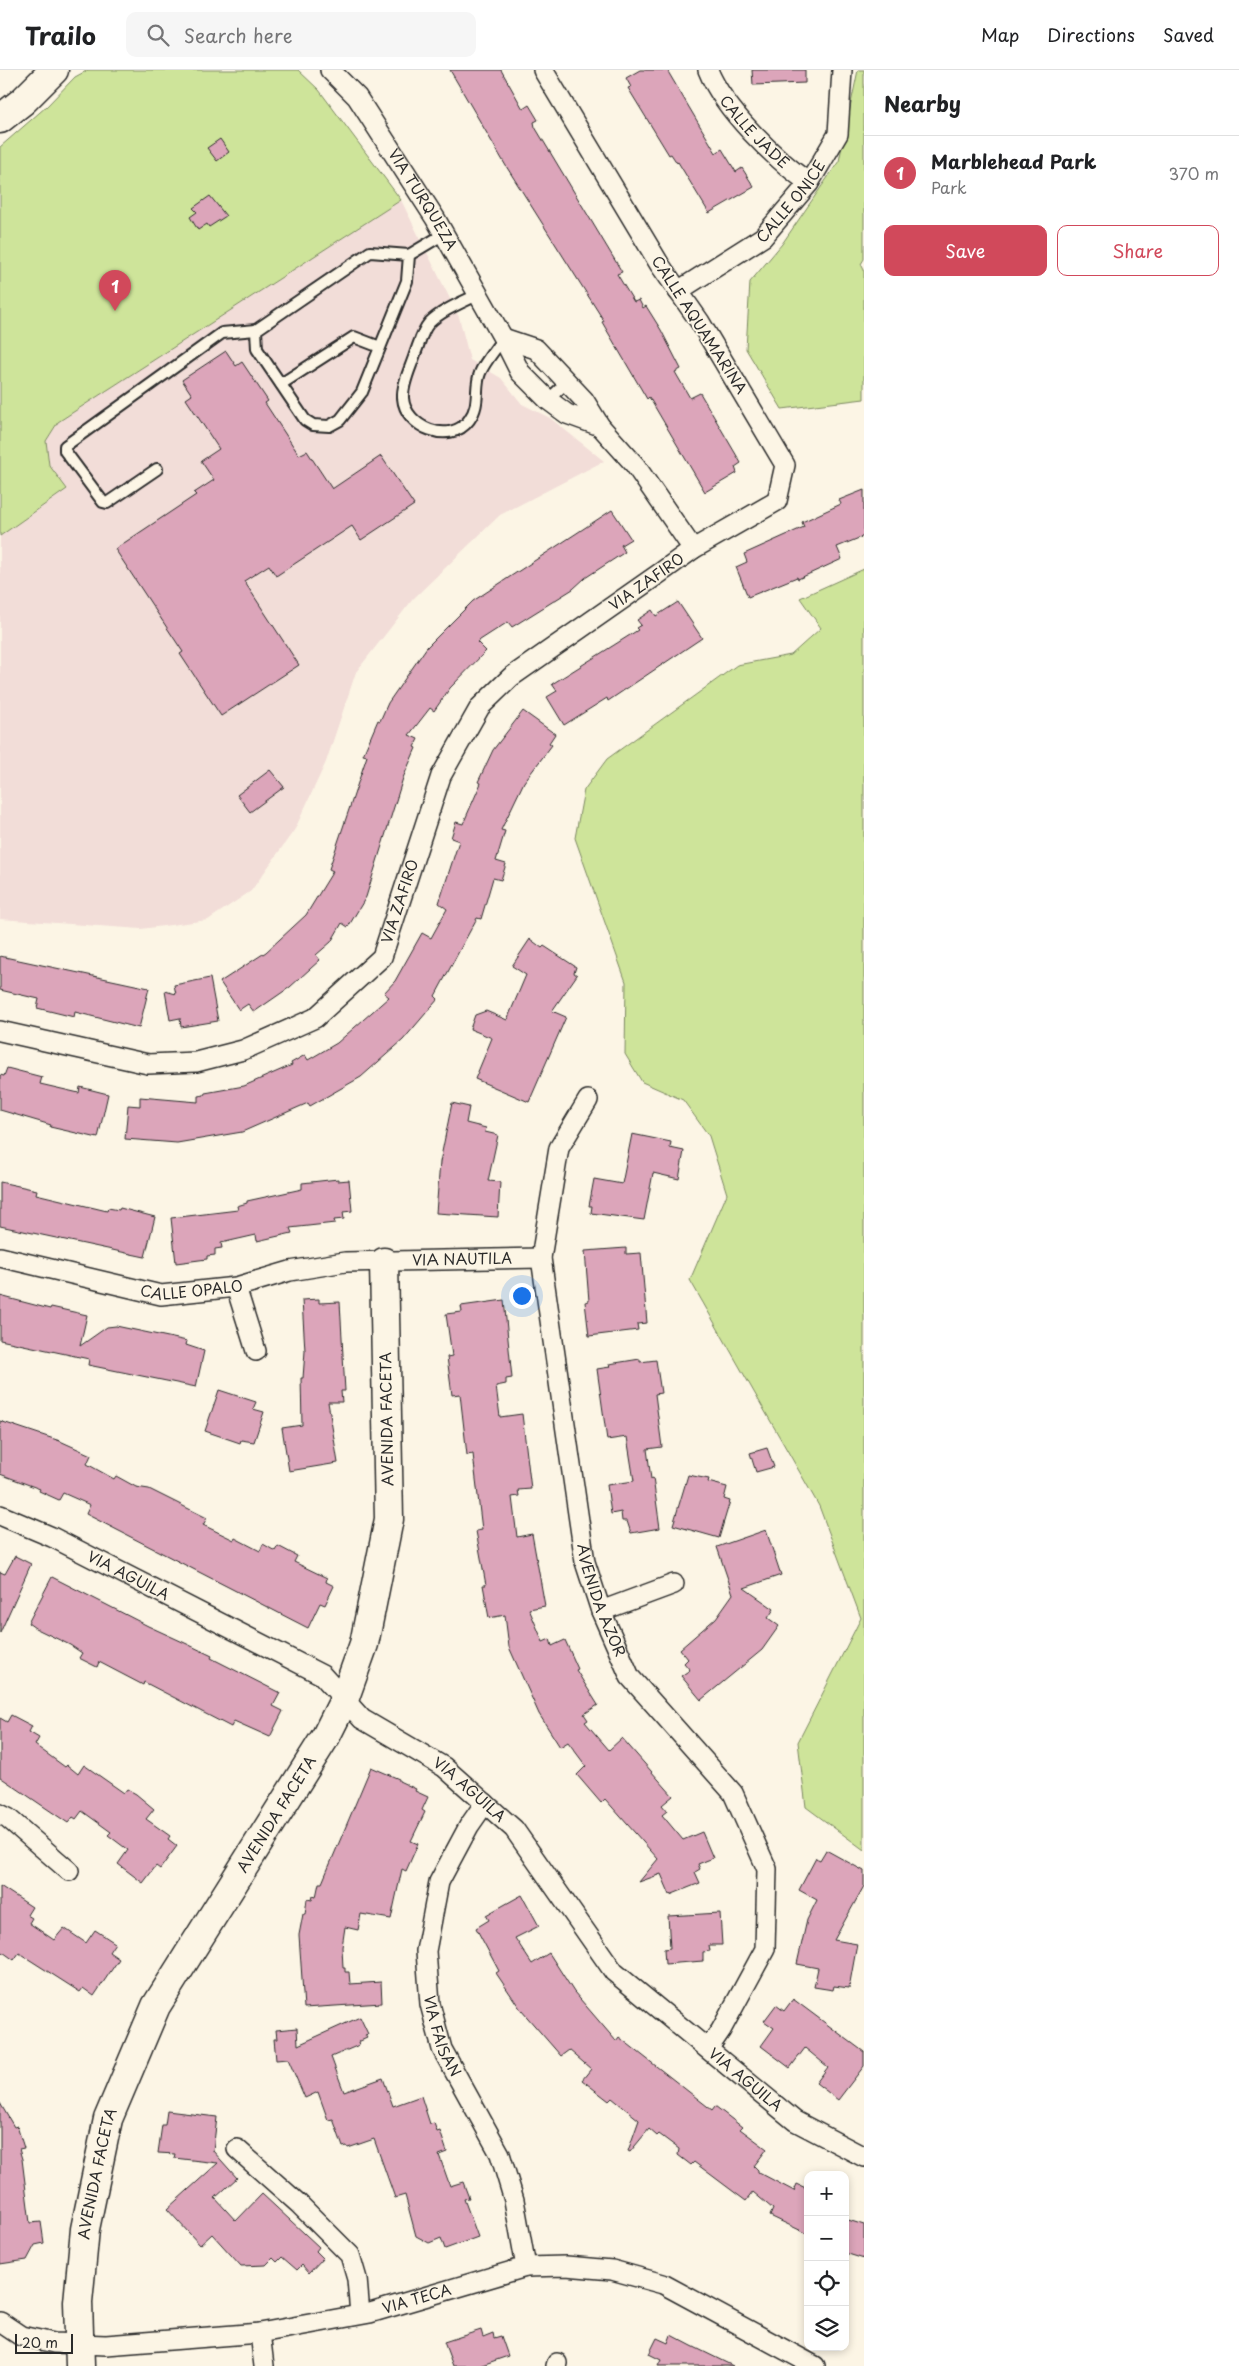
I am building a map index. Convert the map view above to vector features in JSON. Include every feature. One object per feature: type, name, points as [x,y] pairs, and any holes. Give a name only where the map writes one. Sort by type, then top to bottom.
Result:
[{"type":"street","points":[[0,119],[23,101],[54,70]]},
{"type":"street","name":"VIA TURQUEZA","points":[[330,70],[357,97],[444,234],[504,338],[520,372],[548,400],[567,414],[600,426]]},
{"type":"street","name":"CALLE AQUAMARINA","points":[[543,70],[660,265],[700,322],[786,465],[777,501],[693,549]]},
{"type":"street","name":"CALLE JADE","points":[[708,70],[736,114],[786,167],[809,183]]},
{"type":"street","name":"CALLE ONICE","points":[[678,291],[763,237],[809,183],[838,134],[842,70]]},
{"type":"street","name":"VIA TURQUEZA","points":[[504,338],[536,348],[584,400],[600,426],[635,465],[693,549]]},
{"type":"street","name":"VIA ZAFIRO","points":[[0,1031],[148,1064],[196,1062],[243,1050],[315,1018],[382,957],[441,776],[480,707],[511,677],[693,549]]},
{"type":"street","name":"AVENIDA AZOR","points":[[588,1100],[559,1148],[541,1258],[585,1562],[601,1611],[630,1678],[733,1793],[767,1868],[765,1949],[721,2030],[708,2049]]},
{"type":"street","name":"CALLE OPALO","points":[[0,1257],[162,1295],[236,1287],[290,1270],[345,1262],[384,1262]]},
{"type":"street","name":"VIA NAUTILA","points":[[384,1262],[541,1258]]},
{"type":"street","name":"AVENIDA FACETA","points":[[80,2355],[78,2302],[85,2229],[108,2119],[156,2006],[326,1736],[344,1700],[364,1644],[389,1519],[384,1262]]},
{"type":"street","points":[[236,1287],[256,1351]]},
{"type":"street","name":"VIA AGUILA","points":[[0,1516],[52,1537],[322,1676],[362,1719],[444,1767],[514,1830],[614,1972],[795,2121],[864,2157]]},
{"type":"street","points":[[601,1611],[674,1584]]},
{"type":"street","name":"VIA FAISAN","points":[[485,1804],[469,1826],[439,1882],[426,1952],[430,2004],[442,2049],[500,2154],[514,2200],[526,2267]]},
{"type":"street","points":[[0,1814],[8,1818],[69,1871]]},
{"type":"street","points":[[237,2150],[299,2204],[350,2254],[357,2279],[360,2314]]},
{"type":"street","name":"VIA TECA","points":[[0,2322],[21,2336],[54,2344],[80,2355],[106,2345],[260,2333],[360,2314],[526,2267],[566,2266],[612,2270],[663,2284],[816,2366]]},
{"type":"street","points":[[260,2333],[264,2366]]},
{"type":"lane","points":[[157,469],[107,502],[103,502],[65,451],[65,446],[222,333],[256,330],[370,252],[409,255],[444,234]]},
{"type":"lane","points":[[256,330],[257,349],[305,420],[313,425],[329,426],[340,420],[362,392],[406,281],[409,255]]},
{"type":"lane","points":[[479,294],[442,314],[428,324],[422,336],[406,380],[403,397],[406,408],[416,424],[428,430],[443,432],[452,431],[469,421],[478,400],[480,374],[504,338]]},
{"type":"lane","points":[[282,384],[354,337],[380,347]]},
{"type":"lane","points":[[548,400],[567,382]]},
{"type":"shaded area","points":[[401,200],[459,317],[470,360],[501,378],[522,404],[550,418],[604,461],[500,515],[413,599],[356,672],[326,762],[295,829],[251,891],[208,920],[141,929],[0,919],[0,536],[67,489],[49,465],[46,441],[58,422]]},
{"type":"green space","points":[[88,70],[298,70],[319,90],[401,200],[58,422],[46,441],[49,465],[67,489],[0,536],[0,147],[47,106],[75,77]]},
{"type":"green space","points":[[858,70],[864,70],[864,259],[861,264],[864,270],[864,399],[782,409],[746,349],[750,282],[782,244],[839,161]]},
{"type":"green space","points":[[864,569],[864,1850],[806,1807],[798,1742],[861,1618],[819,1506],[690,1280],[727,1194],[709,1136],[683,1100],[642,1082],[625,1054],[626,982],[575,838],[584,790],[607,759],[737,665],[791,655],[821,628],[800,598]]},
{"type":"building","points":[[450,70],[501,70],[523,109],[529,105],[538,120],[534,122],[535,127],[622,272],[617,274],[634,302],[639,300],[643,308],[646,306],[661,330],[681,369],[675,372],[690,398],[700,393],[741,463],[735,467],[737,473],[705,492],[649,397],[647,399],[602,322],[604,321],[506,166]]},
{"type":"building","points":[[640,70],[667,70],[716,153],[722,149],[736,172],[742,168],[754,187],[709,213],[678,162],[671,154],[669,155],[628,88],[631,87],[626,78]]},
{"type":"building","points":[[752,70],[805,70],[805,83],[753,85]]},
{"type":"building","points":[[220,139],[229,152],[217,161],[207,148]]},
{"type":"building","points":[[210,196],[226,216],[209,227],[207,224],[198,230],[190,217],[197,212],[193,208]]},
{"type":"building","points":[[226,351],[236,366],[242,362],[268,401],[265,403],[299,455],[307,451],[332,489],[381,456],[414,505],[361,540],[352,526],[276,576],[269,565],[244,581],[299,665],[221,716],[180,654],[183,652],[115,549],[196,495],[194,493],[214,480],[201,461],[219,449],[186,399],[192,395],[182,380]]},
{"type":"building","points":[[864,490],[864,536],[837,547],[842,559],[798,579],[797,577],[748,597],[736,567],[747,562],[744,554],[804,527],[802,522],[841,504],[839,500]]},
{"type":"building","points":[[612,510],[631,539],[621,545],[625,552],[585,578],[573,589],[512,627],[508,622],[477,642],[486,651],[450,688],[434,711],[430,708],[409,735],[418,739],[414,747],[416,748],[403,778],[366,897],[348,927],[342,923],[331,942],[316,955],[320,960],[290,987],[254,1012],[248,1004],[239,1010],[220,982],[266,952],[306,915],[333,871],[329,869],[367,756],[363,755],[378,720],[380,721],[388,703],[427,647],[473,601]]},
{"type":"building","points":[[678,602],[702,638],[608,701],[607,698],[564,725],[547,697],[557,691],[552,684],[638,630],[636,628],[641,625],[637,620],[652,610],[656,616]]},
{"type":"building","points":[[523,711],[555,734],[549,743],[552,745],[524,782],[501,830],[505,831],[496,861],[506,864],[501,880],[493,878],[481,919],[477,918],[435,996],[438,999],[403,1040],[361,1077],[310,1106],[308,1103],[242,1132],[177,1143],[125,1139],[128,1105],[140,1106],[140,1097],[198,1102],[198,1096],[205,1093],[244,1086],[292,1065],[291,1063],[305,1055],[308,1060],[337,1043],[389,997],[384,993],[395,981],[422,933],[431,938],[447,909],[439,903],[459,841],[451,838],[456,822],[463,824],[481,783],[478,782],[493,750]]},
{"type":"building","points":[[270,770],[284,787],[250,812],[237,795]]},
{"type":"building","points":[[530,939],[576,967],[574,973],[577,975],[552,1011],[566,1017],[529,1102],[475,1079],[492,1038],[470,1029],[475,1015],[486,1011],[507,1020],[526,975],[512,966]]},
{"type":"building","points":[[0,956],[149,988],[139,1028],[75,1012],[74,1017],[37,1008],[39,999],[0,990]]},
{"type":"building","points":[[210,978],[218,1021],[181,1027],[180,1018],[170,1020],[165,991],[176,994],[174,985]]},
{"type":"building","points":[[7,1068],[42,1077],[40,1084],[79,1093],[80,1087],[108,1094],[98,1138],[50,1127],[51,1125],[0,1110],[0,1075],[4,1076]]},
{"type":"building","points":[[452,1103],[469,1107],[466,1123],[486,1128],[485,1132],[498,1135],[488,1181],[500,1182],[498,1217],[436,1213],[440,1162]]},
{"type":"building","points":[[632,1134],[671,1142],[670,1148],[684,1151],[679,1179],[653,1173],[644,1220],[591,1213],[592,1206],[589,1206],[594,1179],[622,1184]]},
{"type":"building","points":[[338,1179],[338,1181],[349,1180],[352,1211],[343,1212],[344,1219],[334,1220],[335,1223],[290,1228],[292,1233],[257,1241],[256,1235],[221,1243],[222,1248],[215,1249],[215,1255],[207,1256],[207,1259],[176,1263],[171,1218],[238,1210],[237,1206],[247,1203],[247,1201],[302,1189],[302,1183]]},
{"type":"building","points":[[0,1182],[37,1190],[36,1194],[107,1211],[108,1208],[119,1210],[120,1208],[155,1217],[145,1257],[0,1226]]},
{"type":"building","points":[[626,1248],[626,1254],[641,1253],[647,1323],[637,1324],[638,1330],[589,1336],[585,1302],[589,1301],[585,1251]]},
{"type":"building","points":[[0,1296],[50,1309],[51,1307],[87,1315],[80,1346],[107,1327],[116,1326],[187,1341],[186,1345],[204,1351],[196,1387],[88,1365],[89,1359],[0,1340]]},
{"type":"building","points":[[319,1299],[319,1303],[340,1302],[345,1391],[341,1391],[342,1402],[328,1402],[338,1463],[289,1471],[282,1428],[302,1425],[301,1378],[303,1378],[305,1351],[302,1300]]},
{"type":"building","points":[[504,1300],[512,1378],[506,1379],[506,1384],[496,1386],[500,1417],[522,1414],[531,1489],[518,1490],[519,1496],[512,1497],[517,1537],[532,1534],[545,1606],[529,1609],[543,1642],[550,1639],[552,1646],[565,1640],[578,1669],[576,1670],[598,1705],[584,1714],[588,1720],[585,1722],[609,1750],[622,1738],[673,1796],[662,1805],[667,1811],[662,1815],[683,1840],[702,1832],[713,1858],[698,1864],[700,1869],[695,1872],[700,1883],[670,1895],[661,1874],[639,1882],[658,1859],[605,1799],[601,1803],[577,1775],[586,1766],[568,1742],[560,1747],[539,1714],[509,1647],[505,1615],[489,1618],[483,1585],[486,1585],[476,1531],[482,1530],[473,1454],[467,1455],[460,1394],[452,1395],[447,1357],[452,1356],[446,1314],[462,1312],[461,1306]]},
{"type":"building","points":[[640,1359],[640,1362],[656,1360],[661,1393],[655,1394],[662,1447],[647,1449],[660,1528],[631,1533],[627,1521],[622,1521],[621,1512],[611,1514],[607,1485],[634,1481],[627,1437],[607,1440],[597,1369],[610,1367],[609,1364]]},
{"type":"building","points":[[219,1390],[256,1402],[253,1409],[264,1412],[254,1442],[241,1440],[240,1443],[205,1431]]},
{"type":"building","points":[[0,1421],[60,1441],[91,1455],[87,1464],[114,1479],[116,1476],[136,1487],[149,1489],[207,1518],[203,1525],[234,1540],[235,1538],[260,1551],[263,1544],[275,1551],[278,1546],[297,1556],[294,1562],[327,1578],[326,1582],[334,1586],[325,1605],[320,1603],[308,1628],[86,1514],[90,1505],[63,1493],[59,1500],[39,1491],[40,1489],[0,1474]]},
{"type":"building","points":[[767,1448],[774,1467],[756,1472],[750,1453]]},
{"type":"building","points":[[688,1475],[709,1479],[708,1482],[727,1487],[724,1499],[730,1501],[719,1538],[673,1525]]},
{"type":"building","points":[[766,1530],[781,1575],[744,1588],[774,1609],[768,1618],[779,1626],[762,1650],[701,1700],[681,1676],[690,1670],[684,1663],[688,1659],[680,1649],[716,1618],[733,1594],[717,1547]]},
{"type":"building","points":[[15,1556],[31,1564],[0,1633],[0,1572],[5,1574]]},
{"type":"building","points":[[52,1577],[212,1656],[211,1658],[280,1693],[273,1706],[283,1711],[270,1737],[234,1721],[231,1727],[144,1682],[143,1685],[99,1662],[97,1667],[79,1658],[82,1653],[70,1645],[28,1623]]},
{"type":"building","points":[[11,1715],[32,1726],[29,1732],[39,1738],[35,1745],[65,1767],[67,1765],[78,1774],[84,1765],[124,1793],[127,1789],[136,1794],[154,1809],[146,1819],[170,1836],[168,1839],[177,1846],[160,1869],[156,1866],[143,1883],[118,1864],[128,1850],[108,1835],[111,1832],[82,1811],[76,1819],[73,1817],[68,1823],[0,1777],[0,1718],[7,1722]]},
{"type":"building","points":[[371,1767],[399,1779],[399,1781],[416,1789],[415,1791],[428,1797],[422,1810],[425,1812],[411,1841],[418,1844],[406,1871],[402,1869],[391,1919],[361,1914],[358,1930],[345,1927],[342,1947],[343,1968],[345,1968],[345,1972],[349,1972],[350,1984],[381,1982],[382,2003],[304,2008],[299,1935],[307,1899],[312,1900],[313,1896],[316,1897],[319,1883],[322,1883]]},
{"type":"building","points":[[826,1850],[864,1871],[864,1886],[834,1940],[857,1944],[849,1988],[834,1986],[833,1990],[814,1987],[818,1968],[797,1964],[807,1920],[817,1900],[799,1890],[816,1858],[820,1860]]},
{"type":"building","points":[[0,1886],[32,1907],[27,1915],[32,1918],[29,1923],[54,1940],[64,1928],[86,1943],[95,1930],[115,1943],[109,1952],[119,1959],[94,1996],[83,1988],[80,1992],[19,1953],[14,1960],[0,1950]]},
{"type":"building","points":[[522,1895],[539,1926],[515,1938],[532,1964],[549,1953],[574,1992],[616,2041],[619,2037],[712,2110],[715,2106],[742,2127],[740,2129],[767,2149],[754,2166],[758,2172],[794,2191],[797,2184],[804,2187],[804,2232],[770,2216],[773,2209],[753,2192],[746,2201],[694,2162],[691,2165],[678,2155],[679,2149],[649,2129],[630,2152],[628,2151],[639,2120],[612,2098],[609,2101],[582,2080],[591,2069],[569,2050],[561,2056],[521,2010],[496,1973],[499,1971],[476,1928],[489,1920],[486,1915]]},
{"type":"building","points":[[720,1913],[722,1945],[709,1945],[710,1951],[703,1952],[703,1961],[665,1964],[664,1949],[670,1948],[668,1916]]},
{"type":"building","points":[[793,1999],[864,2052],[864,2066],[838,2100],[816,2083],[828,2067],[805,2048],[790,2068],[761,2046],[774,2028],[764,2021],[776,2005],[784,2011]]},
{"type":"building","points":[[360,2017],[368,2034],[365,2035],[367,2038],[358,2042],[359,2045],[331,2057],[344,2092],[383,2078],[393,2106],[421,2096],[430,2124],[434,2123],[437,2132],[440,2131],[447,2152],[439,2155],[450,2186],[463,2182],[469,2198],[464,2199],[478,2237],[445,2249],[441,2238],[429,2243],[416,2236],[405,2195],[395,2198],[374,2139],[348,2148],[347,2146],[343,2147],[333,2119],[328,2120],[318,2092],[305,2098],[288,2059],[276,2060],[274,2039],[277,2039],[276,2030],[297,2028],[298,2045]]},
{"type":"building","points":[[0,2103],[14,2127],[17,2126],[24,2148],[19,2149],[30,2223],[41,2222],[44,2243],[35,2245],[27,2260],[0,2264]]},
{"type":"building","points":[[167,2111],[217,2117],[213,2151],[237,2178],[215,2198],[236,2221],[262,2194],[319,2247],[316,2251],[323,2258],[309,2273],[302,2265],[297,2270],[282,2257],[277,2262],[273,2258],[266,2265],[241,2266],[212,2234],[200,2245],[167,2209],[218,2163],[174,2158],[175,2154],[158,2153],[162,2125],[165,2125]]},
{"type":"building","points":[[849,2220],[864,2225],[864,2259],[849,2254]]},
{"type":"building","points":[[481,2330],[483,2337],[493,2333],[494,2338],[501,2336],[508,2356],[479,2366],[453,2366],[444,2342]]},
{"type":"building","points":[[671,2335],[733,2366],[658,2366],[661,2360],[649,2354],[657,2338],[668,2343]]},
{"type":"place","name":"Marblehead Park","points":[[115,311]]}]
